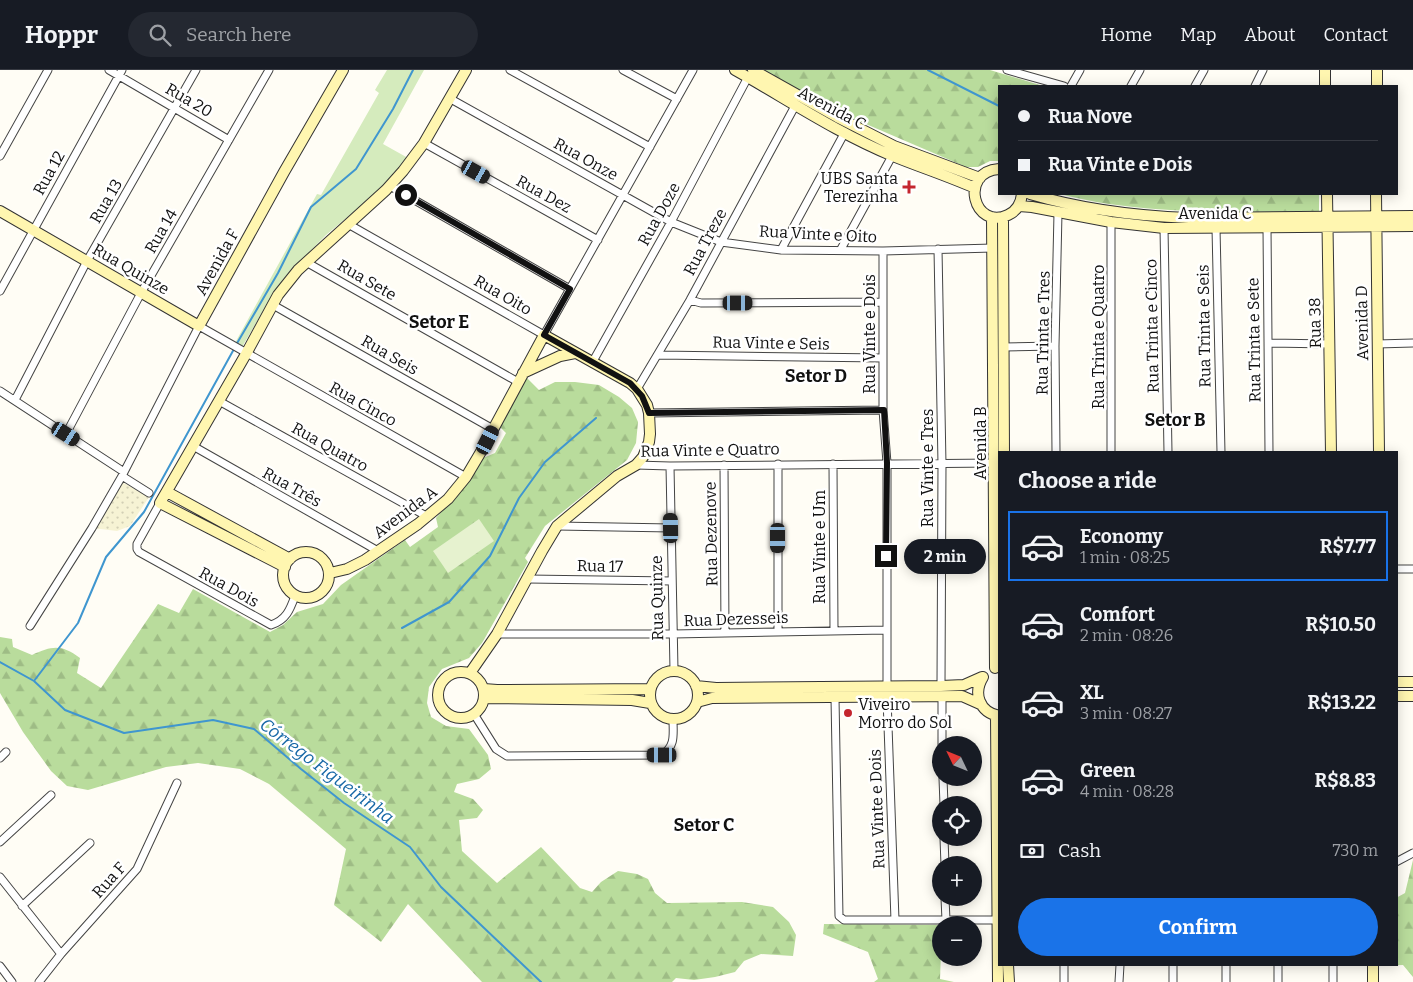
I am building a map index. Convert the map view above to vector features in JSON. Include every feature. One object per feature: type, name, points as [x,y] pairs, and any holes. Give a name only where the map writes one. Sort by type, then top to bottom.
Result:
[{"type":"street","points":[[0,156],[48,70]]},
{"type":"street","name":"Rua 20","points":[[109,70],[121,73],[229,140]]},
{"type":"street","name":"Rua 13","points":[[15,400],[87,261],[196,70]]},
{"type":"street","name":"Rua 14","points":[[66,434],[141,293],[269,70]]},
{"type":"street","name":"Avenida F","points":[[30,626],[92,528],[123,474],[198,326],[343,70]]},
{"type":"street","points":[[287,563],[160,503],[219,401],[242,352],[278,295],[306,262],[390,186],[424,142],[466,70]]},
{"type":"street","points":[[510,70],[650,148]]},
{"type":"street","points":[[623,70],[677,99]]},
{"type":"street","points":[[622,195],[693,70]]},
{"type":"street","name":"Avenida C","points":[[735,70],[751,74],[894,146],[980,178]]},
{"type":"street","points":[[1007,70],[1061,85]]},
{"type":"street","points":[[1072,85],[1080,70]]},
{"type":"street","points":[[1132,85],[1140,70]]},
{"type":"street","points":[[1196,85],[1204,70]]},
{"type":"street","points":[[1256,85],[1263,70]]},
{"type":"street","points":[[1324,85],[1325,70]]},
{"type":"street","points":[[1376,70],[1377,85]]},
{"type":"street","name":"Rua 12","points":[[0,291],[121,73]]},
{"type":"street","name":"Avenida C","points":[[751,74],[795,106],[892,156],[975,188]]},
{"type":"street","name":"Rua Doze","points":[[592,362],[751,74]]},
{"type":"street","name":"Rua Onze","points":[[450,98],[622,195],[544,335]]},
{"type":"street","name":"Rua Treze","points":[[637,389],[659,355],[690,300],[795,106]]},
{"type":"street","points":[[781,250],[845,132]]},
{"type":"street","name":"Rua Dez","points":[[424,142],[598,240]]},
{"type":"street","points":[[841,249],[892,156]]},
{"type":"street","points":[[998,170],[989,171],[980,178],[975,188],[976,204],[981,210],[992,217],[1003,217],[1012,213],[1019,206],[1022,195]]},
{"type":"street","points":[[390,186],[570,289]]},
{"type":"street","name":"Rua Vinte e Oito","points":[[622,195],[671,222],[721,242],[781,250],[841,249],[883,251],[993,248]]},
{"type":"street","name":"Avenida C","points":[[1034,195],[1069,204],[1155,217],[1327,222],[1376,221],[1413,216]]},
{"type":"street","name":"Rua 38","points":[[1326,195],[1332,451]]},
{"type":"street","name":"Avenida D","points":[[1376,195],[1379,451]]},
{"type":"street","name":"Avenida C","points":[[1019,206],[1111,222],[1164,228],[1267,228],[1327,222]]},
{"type":"street","name":"Rua Quinze","points":[[0,211],[242,352]]},
{"type":"street","name":"Rua Trinta e Tres","points":[[1056,451],[1055,346],[1058,213]]},
{"type":"street","name":"Avenida B","points":[[992,217],[997,668]]},
{"type":"street","name":"Avenida B","points":[[1003,217],[1004,451]]},
{"type":"street","name":"Avenida C","points":[[1376,221],[1413,226]]},
{"type":"street","name":"Rua Trinta e Quatro","points":[[1111,222],[1111,451]]},
{"type":"street","name":"Rua Oito","points":[[348,224],[630,383],[637,389],[647,405],[649,413],[650,434],[646,452],[636,465]]},
{"type":"street","name":"Rua Trinta e Cinco","points":[[1164,228],[1168,451]]},
{"type":"street","name":"Rua Trinta e Seis","points":[[1216,228],[1221,451]]},
{"type":"street","name":"Rua Trinta e Sete","points":[[1267,228],[1269,451]]},
{"type":"street","name":"Rua Vinte e Tres","points":[[938,249],[942,464],[942,736]]},
{"type":"street","name":"Rua Vinte e Dois","points":[[883,251],[883,358],[887,463],[886,687]]},
{"type":"street","name":"Rua Sete","points":[[306,262],[520,378]]},
{"type":"street","points":[[690,300],[701,303],[882,302]]},
{"type":"street","name":"Rua Seis","points":[[273,305],[493,429]]},
{"type":"street","name":"Avenida A","points":[[330,573],[347,569],[378,551],[428,517],[448,499],[466,477],[544,335]]},
{"type":"street","points":[[1268,343],[1330,344]]},
{"type":"street","points":[[1377,344],[1413,343]]},
{"type":"street","points":[[1004,347],[1055,346]]},
{"type":"street","name":"Rua Cinco","points":[[242,352],[466,477]]},
{"type":"street","points":[[520,378],[560,356],[575,353]]},
{"type":"street","name":"Rua Vinte e Seis","points":[[659,355],[883,358]]},
{"type":"street","points":[[0,391],[66,434],[149,493]]},
{"type":"street","name":"Rua Quatro","points":[[219,401],[428,517]]},
{"type":"street","points":[[649,413],[884,410]]},
{"type":"street","name":"Rua Três","points":[[193,446],[378,551]]},
{"type":"street","name":"Rua Vinte e Quatro","points":[[470,673],[497,634],[542,551],[558,526],[617,476],[636,465],[995,463]]},
{"type":"street","points":[[778,464],[778,631]]},
{"type":"street","name":"Rua Vinte e Um","points":[[832,464],[834,630]]},
{"type":"street","name":"Rua Dezenove","points":[[724,465],[725,632]]},
{"type":"street","name":"Rua Quinze","points":[[670,466],[674,670]]},
{"type":"street","points":[[167,492],[287,563]]},
{"type":"street","name":"Rua Dois","points":[[160,503],[137,544],[139,552],[271,625],[277,623],[290,611],[295,596]]},
{"type":"street","points":[[558,526],[671,528]]},
{"type":"street","points":[[311,552],[324,559],[330,573],[327,587],[316,597],[309,599],[295,596],[286,587],[284,580],[287,563],[296,554],[311,552]]},
{"type":"street","points":[[1398,569],[1413,569]]},
{"type":"street","name":"Rua 17","points":[[528,579],[672,581]]},
{"type":"street","name":"Rua Dezesseis","points":[[497,634],[673,634],[886,630]]},
{"type":"street","points":[[697,702],[712,698],[887,698],[942,692],[964,685],[997,668]]},
{"type":"street","points":[[674,670],[687,674],[696,686],[697,702],[688,715],[681,718],[673,719],[660,716],[650,702],[650,689],[653,681],[666,671],[674,670]]},
{"type":"street","points":[[462,672],[470,673],[481,682],[484,693],[483,704],[474,714],[459,718],[452,716],[440,705],[438,698],[442,682],[447,676],[462,672]]},
{"type":"street","points":[[980,704],[977,690],[982,677]]},
{"type":"street","points":[[1398,682],[1413,682]]},
{"type":"street","points":[[696,686],[716,688],[886,687],[942,692],[962,696],[980,704],[990,713],[997,715],[998,982]]},
{"type":"street","points":[[484,693],[526,690],[650,689]]},
{"type":"street","points":[[484,693],[650,702]]},
{"type":"street","points":[[1398,696],[1413,696]]},
{"type":"street","points":[[835,698],[839,916],[844,920],[932,920]]},
{"type":"street","name":"Rua Vinte e Dois","points":[[887,698],[895,920]]},
{"type":"street","points":[[474,714],[496,749],[507,756],[662,755],[668,751],[673,742],[673,719]]},
{"type":"street","points":[[0,758],[6,752]]},
{"type":"street","name":"Rua F","points":[[39,982],[61,954],[137,869],[177,783]]},
{"type":"street","points":[[0,842],[52,795]]},
{"type":"street","points":[[22,906],[90,843]]},
{"type":"street","points":[[1398,861],[1413,852]]},
{"type":"street","points":[[0,877],[61,954]]},
{"type":"street","points":[[982,920],[998,920]]},
{"type":"street","points":[[0,966],[12,982]]},
{"type":"street","points":[[1008,966],[1008,982]]},
{"type":"street","points":[[1064,966],[1064,982]]},
{"type":"street","points":[[1120,966],[1120,982]]},
{"type":"street","points":[[1173,966],[1173,982]]},
{"type":"street","points":[[1226,966],[1226,982]]},
{"type":"street","points":[[1278,966],[1278,982]]},
{"type":"street","points":[[1333,966],[1333,982]]},
{"type":"street","points":[[1372,966],[1373,982]]},
{"type":"shaded area","points":[[122,482],[149,497],[130,526],[117,531],[92,528]]},
{"type":"green space","points":[[387,70],[424,70],[383,144],[408,158],[387,184],[326,235],[286,276],[273,294],[242,347],[235,343],[317,194],[321,195],[379,93],[375,90]]},
{"type":"green space","points":[[763,70],[990,70],[1040,85],[998,85],[998,161],[990,161],[978,167],[966,167],[838,112]]},
{"type":"green space","points":[[1065,195],[1319,195],[1319,212],[1189,211],[1124,206]]},
{"type":"green space","points":[[526,377],[539,390],[555,382],[575,382],[599,385],[619,397],[632,408],[638,422],[636,443],[627,460],[545,526],[525,558],[528,562],[482,643],[469,658],[442,669],[429,687],[427,703],[431,717],[446,726],[469,729],[488,755],[491,769],[479,779],[457,784],[454,792],[473,799],[483,810],[477,818],[459,820],[462,851],[497,883],[541,847],[580,888],[592,892],[601,882],[618,871],[637,874],[648,879],[655,893],[667,903],[742,902],[773,907],[789,922],[796,935],[793,956],[761,954],[744,961],[735,972],[694,980],[676,978],[672,982],[482,982],[408,904],[381,942],[334,905],[346,849],[269,784],[240,769],[198,763],[166,767],[88,790],[67,786],[51,771],[23,732],[0,693],[0,637],[12,639],[13,647],[32,655],[51,648],[67,650],[73,653],[80,658],[77,673],[101,688],[158,604],[179,613],[193,589],[270,632],[283,625],[297,612],[323,604],[341,585],[405,540],[410,547],[438,527],[436,518],[467,483],[483,458],[495,453],[506,433],[500,427]]},
{"type":"green space","points":[[479,519],[494,541],[448,573],[433,551]]},
{"type":"green space","points":[[1413,860],[1413,977],[1403,965],[1398,965],[1398,897],[1405,893]]},
{"type":"green space","points":[[824,924],[932,925],[932,966],[940,966],[940,979],[954,982],[874,982],[878,979],[868,952],[823,934]]},
{"type":"waterway","points":[[236,345],[278,273],[311,207],[356,169],[393,109],[413,70]]},
{"type":"waterway","points":[[928,70],[998,105]]},
{"type":"waterway","points":[[34,681],[78,623],[106,557],[144,512],[234,349]]},
{"type":"waterway","points":[[402,628],[449,602],[490,556],[519,498],[545,462],[596,418]]},
{"type":"waterway","name":"Córrego Figueirinha","points":[[0,662],[34,681],[65,710],[124,733],[213,720],[254,729],[344,803],[410,847],[441,887],[541,982]]},
{"type":"place","name":"UBS Santa Terezinha","points":[[909,187]]},
{"type":"place","name":"Viveiro Morro do Sol","points":[[848,713]]},
{"type":"district","name":"Setor E","points":[[439,322]]},
{"type":"district","name":"Setor D","points":[[816,376]]},
{"type":"district","name":"Setor B","points":[[1175,420]]},
{"type":"district","name":"Setor C","points":[[704,825]]},
{"type":"route","points":[[406,195],[570,289],[544,335],[630,383],[642,396],[649,413],[884,410],[887,463],[886,556]]}]
